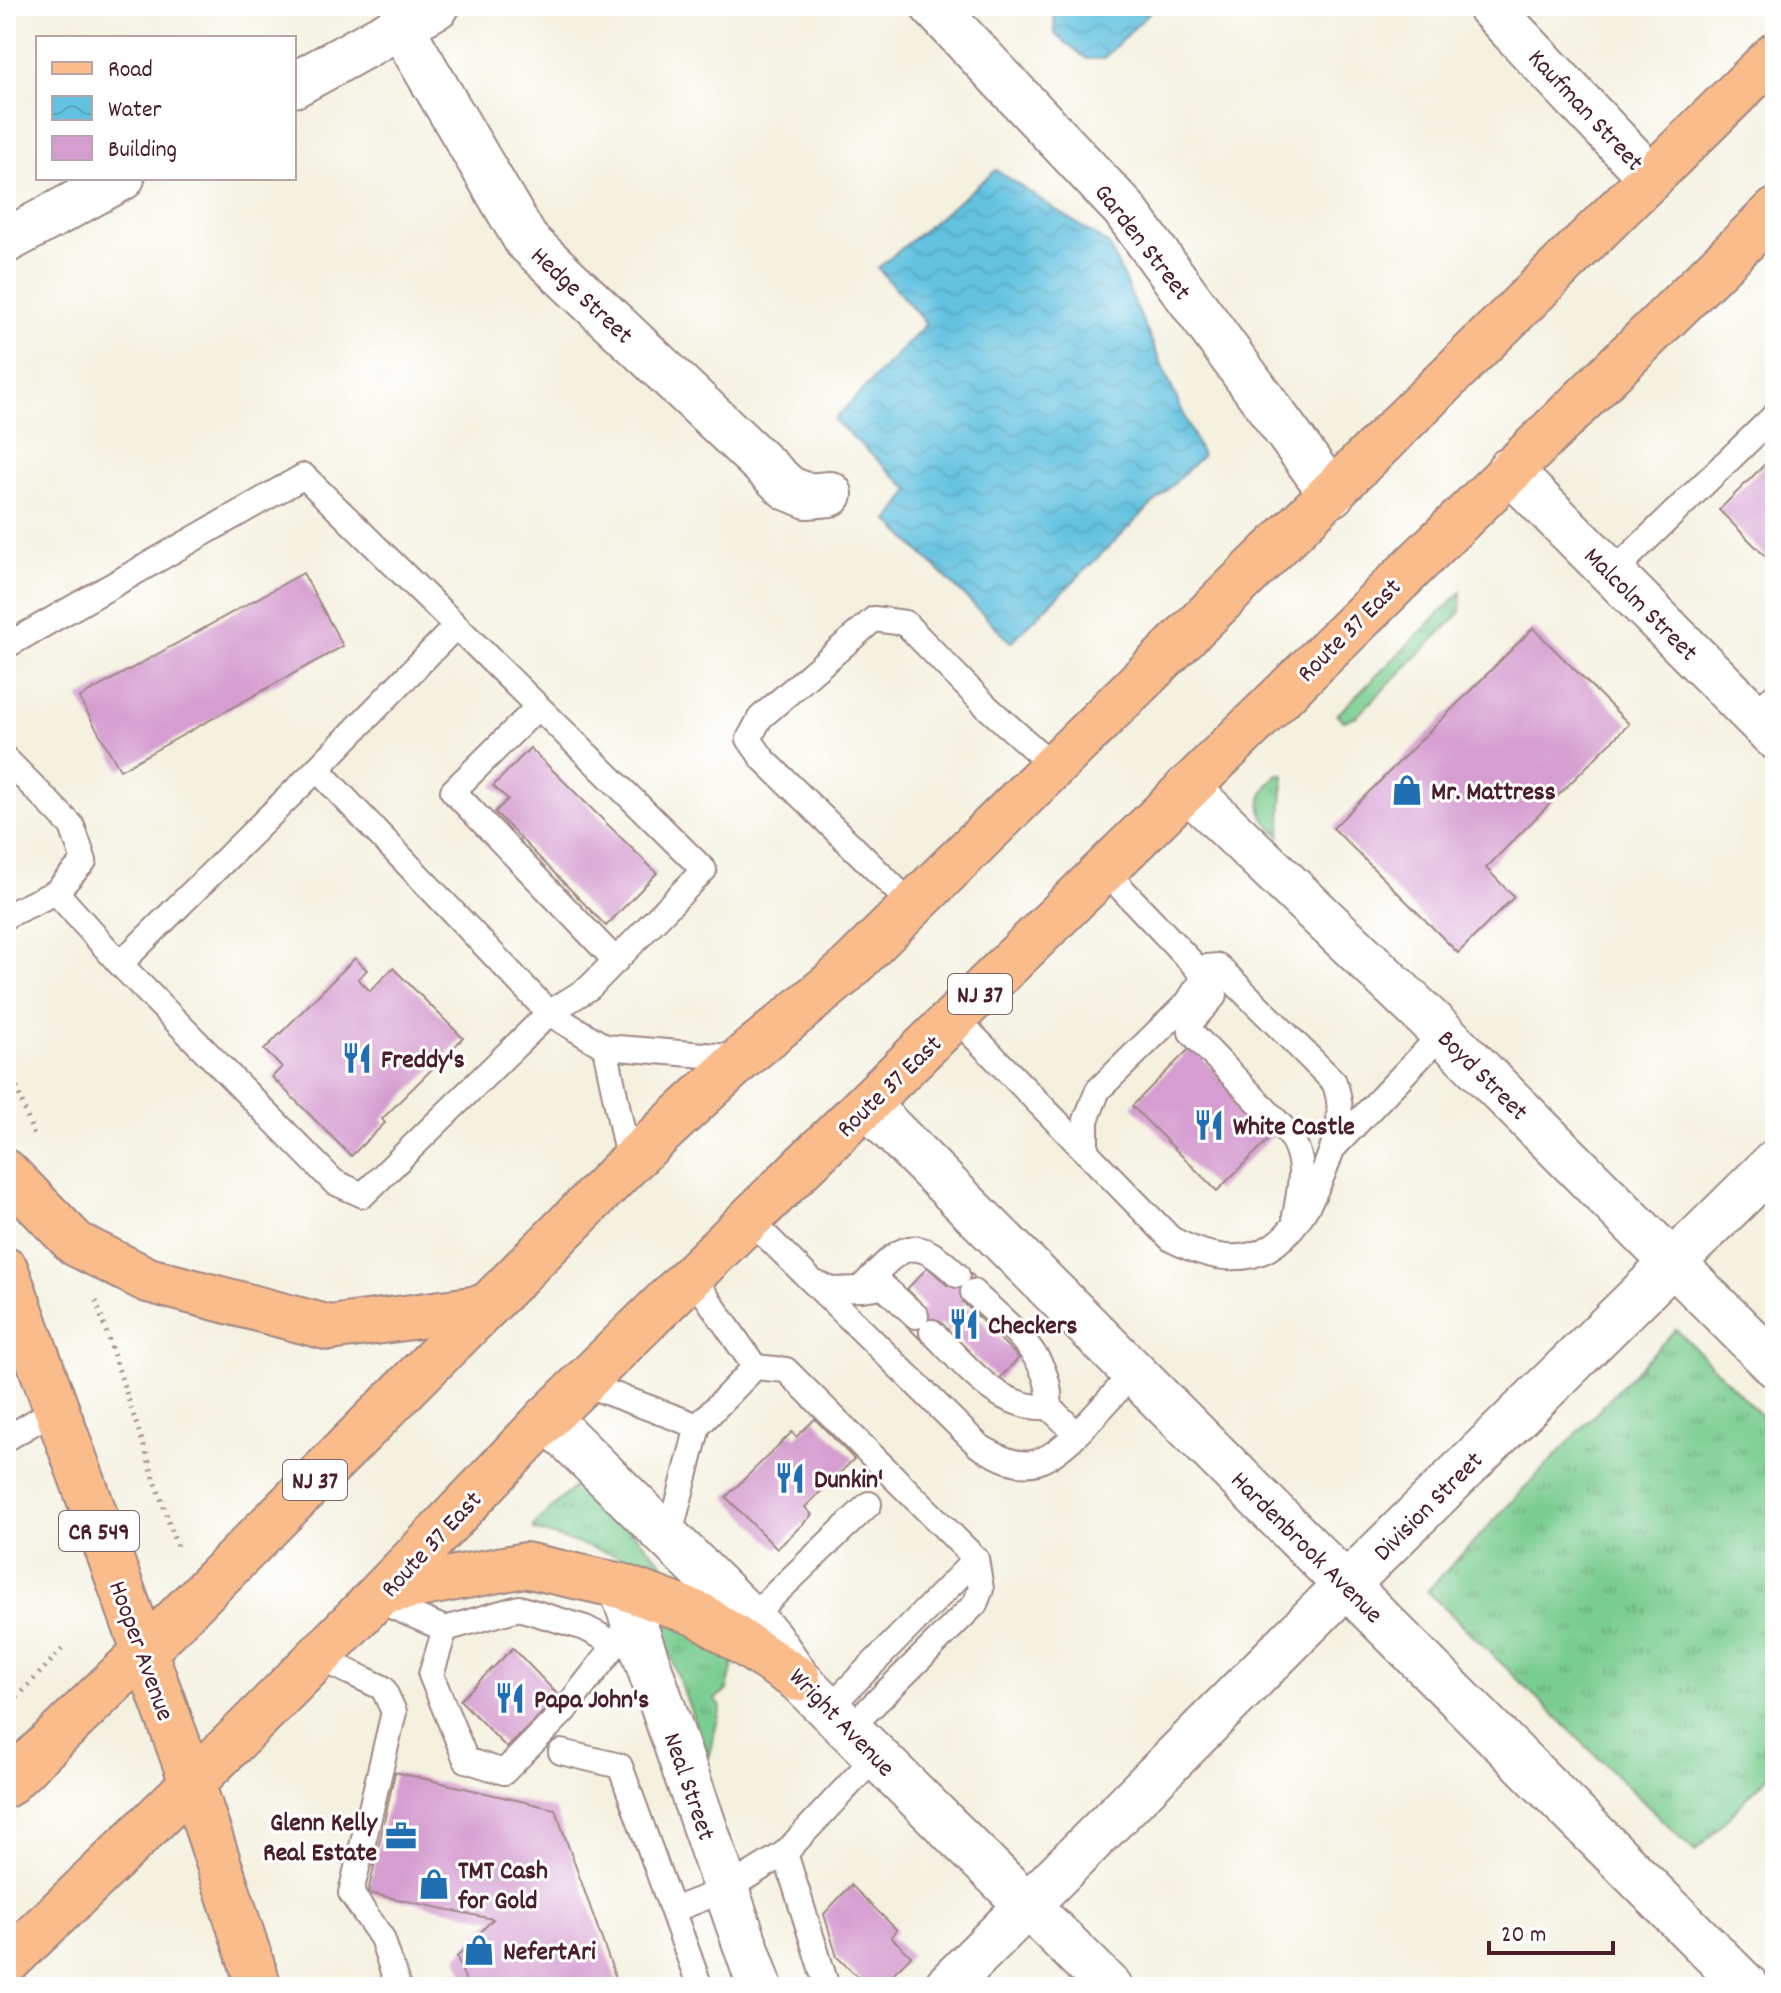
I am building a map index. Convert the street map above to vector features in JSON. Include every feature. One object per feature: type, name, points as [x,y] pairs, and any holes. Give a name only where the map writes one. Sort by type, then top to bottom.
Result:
[{"type":"main road","name":"NJ 37","points":[[6,1785],[143,1653],[629,1163],[742,1058],[842,975],[1775,55]]},
{"type":"main road","name":"Route 37 East","points":[[6,1963],[193,1785],[320,1658],[582,1383],[1775,211]]},
{"type":"main road","points":[[6,1172],[76,1244],[148,1280],[330,1328],[486,1307]]},
{"type":"main road","name":"Hooper Avenue","points":[[6,1270],[193,1785],[259,1987]]},
{"type":"main road","points":[[382,1595],[525,1565],[621,1586],[700,1615],[838,1718]]},
{"type":"street","name":"Kaufman Street","points":[[1489,6],[1651,178]]},
{"type":"street","name":"Garden Street","points":[[955,14],[1124,209],[1332,494]]},
{"type":"street","points":[[296,84],[419,16]]},
{"type":"street","name":"Hedge Street","points":[[419,16],[526,240],[788,488],[807,496],[830,494]]},
{"type":"street","points":[[6,241],[118,180]]},
{"type":"street","name":"Malcolm Street","points":[[1509,470],[1612,573],[1767,715]]},
{"type":"street","name":"Boyd Street","points":[[1187,788],[1443,1033],[1775,1365]]},
{"type":"street","name":"Hardenbrook Avenue","points":[[867,1105],[1747,1987]]},
{"type":"street","name":"Division Street","points":[[946,1987],[1029,1907],[1347,1584],[1775,1162]]},
{"type":"street","name":"Wright Avenue","points":[[547,1418],[769,1637],[838,1718],[1110,1987]]},
{"type":"street","name":"Neal Street","points":[[621,1586],[628,1641],[727,1889],[760,1987]]},
{"type":"lane","points":[[1612,573],[1775,415]]},
{"type":"lane","points":[[6,646],[304,476],[454,628],[704,870],[589,988],[549,1013],[363,1195],[334,1182],[120,964],[56,892]]},
{"type":"lane","points":[[912,905],[763,759],[749,739],[760,718],[874,619],[905,623],[987,707],[1054,767]]},
{"type":"lane","points":[[120,964],[454,628]]},
{"type":"lane","points":[[537,708],[453,791],[616,961]]},
{"type":"lane","points":[[6,759],[72,826],[84,861],[56,892],[6,916]]},
{"type":"lane","points":[[317,769],[549,1013],[605,1047],[742,1058]]},
{"type":"lane","points":[[1104,870],[1197,968],[1215,995],[1191,1022],[1191,1032],[1289,1134],[1299,1149],[1303,1168],[1292,1231]]},
{"type":"lane","points":[[956,1018],[1171,1239],[1192,1250],[1235,1257],[1253,1254],[1278,1245],[1292,1231],[1315,1194],[1333,1148],[1341,1116],[1340,1097],[1334,1082],[1218,966],[1197,968]]},
{"type":"lane","points":[[1086,1152],[1086,1120],[1098,1090],[1188,1002],[1200,983],[1197,968]]},
{"type":"lane","points":[[1098,1090],[1174,1035],[1191,1032]]},
{"type":"lane","points":[[1333,1148],[1443,1033]]},
{"type":"lane","points":[[605,1047],[629,1163]]},
{"type":"lane","points":[[749,1219],[979,1446],[997,1457],[1016,1463],[1036,1463],[1055,1453],[1133,1373]]},
{"type":"lane","points":[[860,1289],[891,1258],[913,1247],[925,1248],[965,1283],[1039,1361],[1051,1386],[1049,1407]]},
{"type":"lane","points":[[673,1910],[727,1889],[785,1853],[838,1718],[976,1559],[786,1370],[755,1367],[692,1276]]},
{"type":"lane","points":[[815,1283],[839,1291],[883,1286],[993,1393],[1031,1408],[1049,1407],[1075,1432]]},
{"type":"lane","points":[[669,1538],[698,1426],[755,1367]]},
{"type":"lane","points":[[582,1383],[698,1426]]},
{"type":"lane","points":[[6,1439],[56,1409]]},
{"type":"lane","points":[[750,1618],[869,1504]]},
{"type":"lane","points":[[382,1595],[445,1629],[519,1608],[628,1641],[504,1772],[466,1760],[460,1746],[431,1675],[445,1629]]},
{"type":"lane","points":[[320,1658],[383,1688],[394,1712],[351,1893],[382,1938],[398,1987]]},
{"type":"lane","points":[[561,1752],[620,1766],[700,1987]]},
{"type":"lane","points":[[785,1853],[827,1987]]},
{"type":"path","points":[[6,1057],[37,1142]]},
{"type":"path","points":[[91,1288],[177,1547]]},
{"type":"path","points":[[163,1535],[171,1531]]},
{"type":"path","points":[[6,1709],[65,1646]]},
{"type":"green space","points":[[1461,592],[1460,613],[1357,716],[1344,721],[1337,715]]},
{"type":"green space","points":[[1278,774],[1284,774],[1280,836],[1266,821],[1261,805],[1265,790]]},
{"type":"green space","points":[[1676,1329],[1775,1430],[1775,1769],[1695,1852],[1427,1591]]},
{"type":"green space","points":[[581,1480],[663,1563],[660,1569],[534,1530],[533,1526]]},
{"type":"green space","points":[[675,1619],[734,1661],[727,1690],[715,1699],[721,1707],[708,1758],[662,1632]]},
{"type":"water","points":[[1061,6],[1156,6],[1103,59],[1087,59],[1055,34],[1054,15]]},
{"type":"water","points":[[996,170],[1109,245],[1202,456],[1011,642],[889,521],[910,490],[834,420],[926,324],[878,268]]},
{"type":"building","points":[[1775,454],[1775,566],[1719,510]]},
{"type":"building","points":[[303,573],[343,646],[120,770],[79,698]]},
{"type":"building","points":[[1533,628],[1629,724],[1486,868],[1514,897],[1458,953],[1333,828]]},
{"type":"building","points":[[530,748],[657,873],[606,926],[495,812],[508,799],[493,786]]},
{"type":"building","name":"Freddy's","points":[[355,958],[367,970],[358,979],[370,991],[393,968],[463,1038],[382,1119],[385,1123],[351,1156],[272,1077],[282,1067],[264,1050]]},
{"type":"building","name":"White Castle","points":[[1191,1047],[1276,1132],[1217,1191],[1132,1106]]},
{"type":"building","name":"Checkers","points":[[928,1267],[947,1285],[964,1267],[981,1284],[963,1302],[1019,1358],[998,1380],[941,1323],[923,1342],[906,1325],[925,1307],[907,1289]]},
{"type":"building","name":"Dunkin'","points":[[815,1419],[854,1459],[805,1507],[812,1515],[777,1549],[726,1497],[792,1432],[796,1437]]},
{"type":"building","name":"Papa John's","points":[[513,1648],[559,1696],[507,1748],[460,1700]]},
{"type":"building","points":[[395,1772],[555,1809],[619,1987],[468,1987],[457,1957],[493,1919],[368,1893]]},
{"type":"building","points":[[851,1885],[897,1930],[891,1937],[911,1956],[880,1987],[868,1987],[837,1957],[824,1914]]},
{"type":"place","name":"Mr. Mattress","points":[[1407,790]]},
{"type":"place","name":"Freddy's","points":[[357,1058]]},
{"type":"place","name":"White Castle","points":[[1209,1125]]},
{"type":"place","name":"Checkers","points":[[964,1324]]},
{"type":"place","name":"Dunkin'","points":[[790,1478]]},
{"type":"place","name":"Papa John's","points":[[510,1698]]},
{"type":"place","name":"Glenn Kelly Real Estate","points":[[401,1836]]},
{"type":"place","name":"TMT Cash for Gold","points":[[434,1884]]},
{"type":"place","name":"NefertAri","points":[[479,1950]]}]
